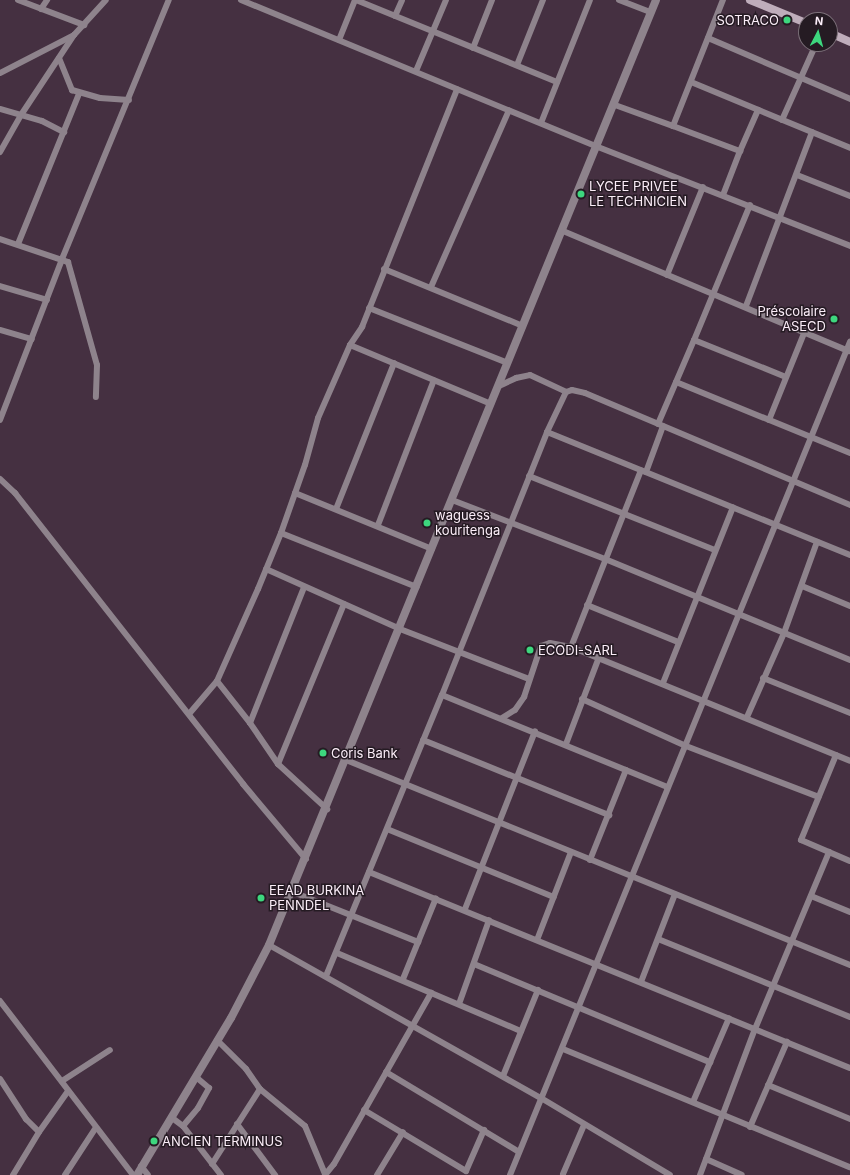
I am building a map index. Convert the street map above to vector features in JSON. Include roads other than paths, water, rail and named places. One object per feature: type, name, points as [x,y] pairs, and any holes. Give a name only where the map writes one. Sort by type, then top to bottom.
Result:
[{"type":"main road","points":[[750,0],[798,20]]},
{"type":"main road","points":[[838,36],[849,40]]},
{"type":"street","points":[[18,0],[84,25]]},
{"type":"street","points":[[41,9],[47,0]]},
{"type":"street","points":[[0,152],[21,115],[74,35],[106,0]]},
{"type":"street","points":[[0,420],[62,259],[129,100],[169,0]]},
{"type":"street","points":[[241,0],[541,123],[781,217],[850,246]]},
{"type":"street","points":[[339,40],[356,0],[557,82]]},
{"type":"street","points":[[395,16],[402,0]]},
{"type":"street","points":[[416,71],[446,0]]},
{"type":"street","points":[[473,48],[492,0]]},
{"type":"street","points":[[516,65],[543,0]]},
{"type":"street","points":[[541,123],[590,0]]},
{"type":"street","points":[[619,0],[651,12]]},
{"type":"street","points":[[137,1175],[217,1040],[269,945],[293,892],[491,404],[615,105],[656,0]]},
{"type":"street","points":[[672,126],[723,0]]},
{"type":"street","points":[[0,73],[74,35]]},
{"type":"street","points":[[708,38],[850,99]]},
{"type":"street","points":[[782,120],[812,52]]},
{"type":"street","points":[[59,58],[65,69],[68,86],[79,94],[129,100]]},
{"type":"street","points":[[691,82],[850,148]]},
{"type":"street","points":[[189,714],[217,681],[266,569],[281,533],[318,418],[350,345],[369,308],[457,89]]},
{"type":"street","points":[[18,244],[79,94]]},
{"type":"street","points":[[615,105],[740,152]]},
{"type":"street","points":[[0,109],[58,127],[64,132]]},
{"type":"street","points":[[431,287],[509,110]]},
{"type":"street","points":[[723,195],[758,110]]},
{"type":"street","points":[[746,306],[797,175],[812,132]]},
{"type":"street","points":[[797,175],[850,196]]},
{"type":"street","points":[[667,274],[702,187]]},
{"type":"street","points":[[571,647],[586,605],[643,471],[676,382],[715,294],[750,205]]},
{"type":"street","points":[[563,231],[746,306],[848,351]]},
{"type":"street","points":[[0,239],[62,259],[70,267],[76,299],[95,354],[97,366],[96,397]]},
{"type":"street","points":[[384,269],[524,326]]},
{"type":"street","points":[[0,286],[47,300]]},
{"type":"street","points":[[369,308],[508,363]]},
{"type":"street","points":[[0,330],[32,339]]},
{"type":"street","points":[[769,420],[805,332]]},
{"type":"street","points":[[694,340],[786,377]]},
{"type":"street","points":[[510,1175],[686,746],[738,614],[848,351],[850,342]]},
{"type":"street","points":[[350,345],[491,404]]},
{"type":"street","points":[[336,509],[394,363]]},
{"type":"street","points":[[499,386],[516,378],[530,375],[566,392],[572,390],[585,393],[850,505]]},
{"type":"street","points":[[378,525],[434,380]]},
{"type":"street","points":[[676,382],[850,453]]},
{"type":"street","points":[[326,976],[337,953],[405,783],[460,652],[509,523],[547,432],[566,392]]},
{"type":"street","points":[[547,432],[850,555]]},
{"type":"street","points":[[529,476],[715,550]]},
{"type":"street","points":[[0,479],[15,493],[189,714],[306,859]]},
{"type":"street","points":[[295,492],[378,525],[432,549]]},
{"type":"street","points":[[452,500],[605,559],[850,660]]},
{"type":"street","points":[[662,683],[733,507]]},
{"type":"street","points":[[281,533],[417,587]]},
{"type":"street","points":[[747,717],[784,633],[817,542]]},
{"type":"street","points":[[266,569],[400,628],[529,678]]},
{"type":"street","points":[[802,586],[850,606]]},
{"type":"street","points":[[250,723],[304,587]]},
{"type":"street","points":[[278,764],[344,604]]},
{"type":"street","points":[[586,605],[678,642]]},
{"type":"street","points":[[502,718],[520,704],[541,646],[550,643],[571,647],[599,657],[747,717],[850,761]]},
{"type":"street","points":[[566,744],[599,657]]},
{"type":"street","points":[[763,678],[850,714]]},
{"type":"street","points":[[217,681],[250,723],[278,764],[326,809]]},
{"type":"street","points":[[442,695],[535,731],[668,787]]},
{"type":"street","points":[[582,699],[686,746],[820,797]]},
{"type":"street","points":[[465,909],[535,731]]},
{"type":"street","points":[[423,740],[609,815]]},
{"type":"street","points":[[836,755],[801,840],[850,861]]},
{"type":"street","points":[[346,760],[850,965]]},
{"type":"street","points":[[590,860],[626,770]]},
{"type":"street","points":[[387,829],[554,897]]},
{"type":"street","points":[[537,940],[571,852]]},
{"type":"street","points":[[700,1175],[755,1029],[829,852]]},
{"type":"street","points":[[369,872],[465,909],[850,1068]]},
{"type":"street","points":[[293,892],[418,942]]},
{"type":"street","points":[[641,982],[675,894]]},
{"type":"street","points":[[810,896],[850,912]]},
{"type":"street","points":[[403,979],[436,898]]},
{"type":"street","points":[[459,1004],[489,920]]},
{"type":"street","points":[[658,939],[850,1017]]},
{"type":"street","points":[[269,945],[503,1076],[670,1175]]},
{"type":"street","points":[[337,953],[403,979],[431,993],[521,1031]]},
{"type":"street","points":[[474,964],[710,1062]]},
{"type":"street","points":[[503,1076],[538,990]]},
{"type":"street","points":[[325,1174],[414,1026],[431,993]]},
{"type":"street","points":[[0,1003],[62,1081],[95,1129],[133,1175]]},
{"type":"street","points":[[693,1102],[729,1018]]},
{"type":"street","points":[[217,1040],[246,1069],[260,1089],[304,1126],[325,1174]]},
{"type":"street","points":[[750,1127],[787,1042]]},
{"type":"street","points":[[563,1048],[750,1127],[850,1167]]},
{"type":"street","points":[[62,1081],[110,1050]]},
{"type":"street","points":[[386,1072],[519,1152]]},
{"type":"street","points":[[183,1126],[198,1108],[210,1088],[196,1077]]},
{"type":"street","points":[[1,1084],[26,1119],[39,1132]]},
{"type":"street","points":[[768,1085],[850,1119]]},
{"type":"street","points":[[212,1164],[260,1089]]},
{"type":"street","points":[[13,1175],[39,1132],[68,1091]]},
{"type":"street","points":[[364,1110],[403,1132],[465,1173],[484,1130]]},
{"type":"street","points":[[171,1117],[183,1126],[221,1175]]},
{"type":"street","points":[[237,1124],[276,1175]]},
{"type":"street","points":[[564,1175],[584,1125]]},
{"type":"street","points":[[65,1175],[95,1129]]},
{"type":"street","points":[[377,1175],[403,1132]]},
{"type":"street","points":[[706,1159],[742,1175]]},
{"type":"street","points":[[141,1166],[148,1175]]},
{"type":"place","name":"SOTRACO","points":[[787,20]]},
{"type":"place","name":"LYCEE PRIVEE LE TECHNICIEN","points":[[581,194]]},
{"type":"place","name":"Préscolaire ASECD","points":[[834,319]]},
{"type":"place","name":"waguess kouritenga","points":[[427,523]]},
{"type":"place","name":"ECODI-SARL","points":[[530,650]]},
{"type":"place","name":"Coris Bank","points":[[323,753]]},
{"type":"place","name":"EEAD BURKINA PENNDEL","points":[[261,898]]},
{"type":"place","name":"ANCIEN TERMINUS","points":[[154,1141]]}]
